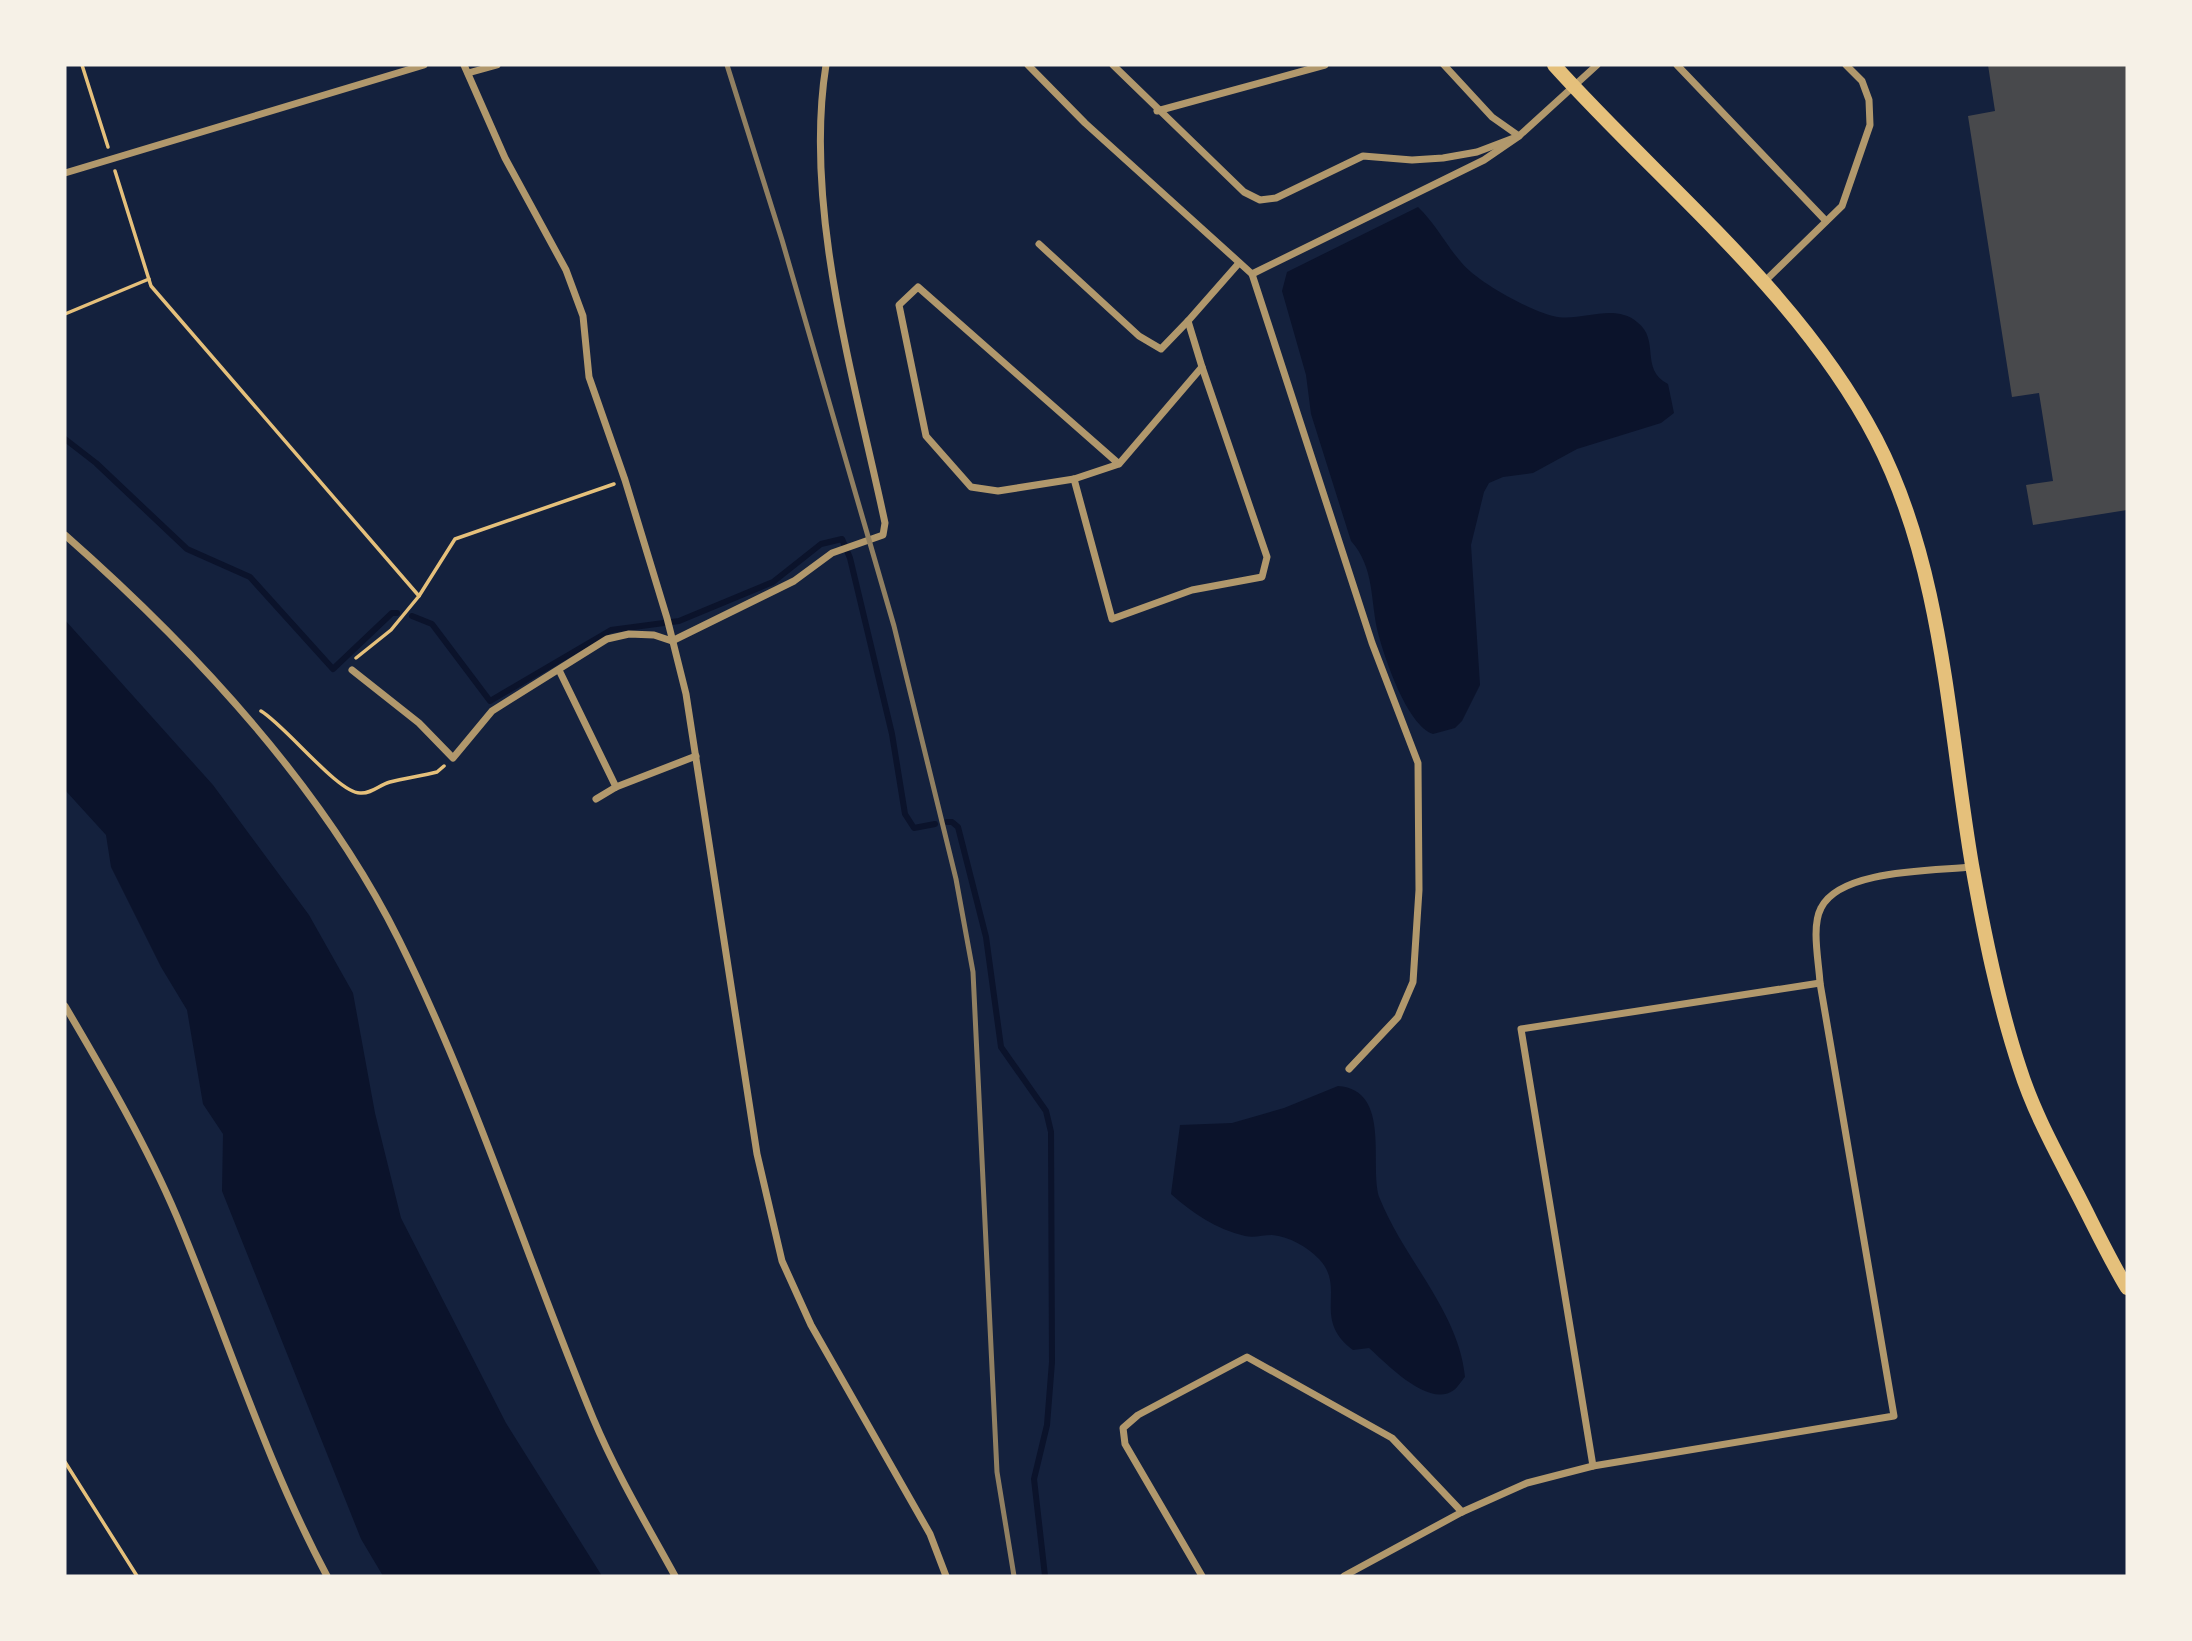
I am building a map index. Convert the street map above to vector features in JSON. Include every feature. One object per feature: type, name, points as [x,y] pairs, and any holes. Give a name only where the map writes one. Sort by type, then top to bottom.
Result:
[{"type":"main road","points":[[1554,65],[1764,282],[1831,368],[1876,439],[1910,522],[1932,608],[1972,867],[1995,981],[2020,1070],[2045,1131],[2127,1288]]},
{"type":"street","points":[[65,173],[424,65]]},
{"type":"street","points":[[464,65],[505,158],[566,270],[583,316],[589,377],[625,480],[667,618],[686,694],[757,1154],[782,1261],[811,1325],[930,1534],[946,1576]]},
{"type":"street","points":[[468,74],[496,65]]},
{"type":"street","points":[[352,670],[419,723],[453,758],[492,712],[607,639],[629,634],[654,635],[671,642],[794,580],[838,551],[883,535],[885,523],[837,304],[825,208],[822,142],[827,65]]},
{"type":"street","points":[[1028,65],[1085,123],[1252,274],[1372,643],[1418,763],[1419,890],[1413,982],[1398,1017],[1349,1069]]},
{"type":"street","points":[[1113,65],[1157,111],[1244,192],[1260,200],[1276,198],[1363,156],[1412,160],[1443,158],[1477,152],[1519,136]]},
{"type":"street","points":[[1157,111],[1325,65]]},
{"type":"street","points":[[1444,65],[1492,117],[1519,136]]},
{"type":"street","points":[[1252,274],[1484,160],[1519,136],[1597,65]]},
{"type":"street","points":[[1677,65],[1826,221]]},
{"type":"street","points":[[1764,282],[1842,205],[1870,125],[1869,100],[1862,81],[1846,65]]},
{"type":"street","points":[[1039,244],[1139,336],[1161,349],[1239,263]]},
{"type":"street","points":[[1119,464],[918,287],[899,305],[926,436],[971,487],[998,491],[1074,479],[1119,464],[1202,368]]},
{"type":"street","points":[[1074,479],[1112,619],[1192,590],[1262,577],[1267,557],[1188,321]]},
{"type":"street","points":[[65,535],[228,694],[312,799],[398,937],[457,1063],[594,1420],[675,1576]]},
{"type":"street","points":[[559,670],[616,787]]},
{"type":"street","points":[[596,799],[616,787],[696,756]]},
{"type":"street","points":[[1344,1576],[1462,1512],[1527,1483],[1593,1466],[1894,1416],[1820,983],[1818,927],[1821,908],[1842,886],[1876,877],[1972,867]]},
{"type":"street","points":[[1593,1466],[1521,1029],[1820,983]]},
{"type":"street","points":[[65,1006],[120,1100],[176,1216],[222,1336],[327,1576]]},
{"type":"street","points":[[1202,1576],[1125,1444],[1123,1428],[1138,1415],[1247,1357],[1392,1438],[1462,1512]]},
{"type":"path","points":[[82,65],[151,286],[419,596]]},
{"type":"path","points":[[65,314],[149,279]]},
{"type":"path","points":[[352,670],[357,655],[391,630],[419,596],[455,539],[625,480]]},
{"type":"path","points":[[228,694],[265,713],[338,783],[358,794],[372,792],[387,783],[437,772],[453,758]]},
{"type":"path","points":[[65,1462],[137,1576]]},
{"type":"water","points":[[1418,207],[1469,270],[1518,302],[1553,316],[1574,317],[1607,313],[1628,316],[1637,322],[1648,337],[1654,371],[1668,384],[1674,413],[1661,423],[1577,449],[1533,473],[1503,477],[1489,483],[1484,492],[1471,545],[1480,685],[1462,721],[1455,728],[1433,734],[1414,718],[1398,690],[1386,658],[1378,633],[1368,573],[1359,551],[1351,541],[1311,414],[1306,375],[1282,291],[1287,272]]},
{"type":"water","points":[[65,620],[213,785],[309,915],[353,993],[375,1113],[401,1218],[506,1423],[602,1576],[383,1576],[361,1539],[222,1191],[223,1134],[203,1104],[187,1010],[161,967],[111,867],[106,835],[65,790]]},
{"type":"water","points":[[1338,1086],[1355,1091],[1366,1101],[1375,1132],[1380,1199],[1390,1221],[1442,1308],[1461,1353],[1465,1377],[1454,1390],[1444,1394],[1433,1394],[1408,1382],[1369,1348],[1353,1350],[1341,1338],[1331,1315],[1327,1270],[1309,1250],[1279,1236],[1248,1237],[1214,1225],[1171,1194],[1180,1125],[1232,1123],[1284,1108]]},
{"type":"building","points":[[1988,65],[2127,65],[2127,510],[2033,525],[2026,485],[2053,481],[2039,393],[2012,397],[1968,116],[1995,111]]},
{"type":"waterway","points":[[65,439],[96,463],[187,549],[250,577],[333,669],[392,613],[397,613]]},
{"type":"waterway","points":[[412,616],[432,624],[490,701],[611,630],[679,621],[773,582],[821,544],[842,539],[850,558],[892,734],[905,814],[914,828],[935,824]]},
{"type":"waterway","points":[[947,822],[958,827],[986,937],[1001,1047],[1046,1111],[1051,1132],[1052,1362],[1047,1425],[1034,1479],[1045,1576]]},
{"type":"railway","points":[[727,65],[782,240],[894,626],[956,879],[973,972],[997,1472],[1014,1576]]}]
